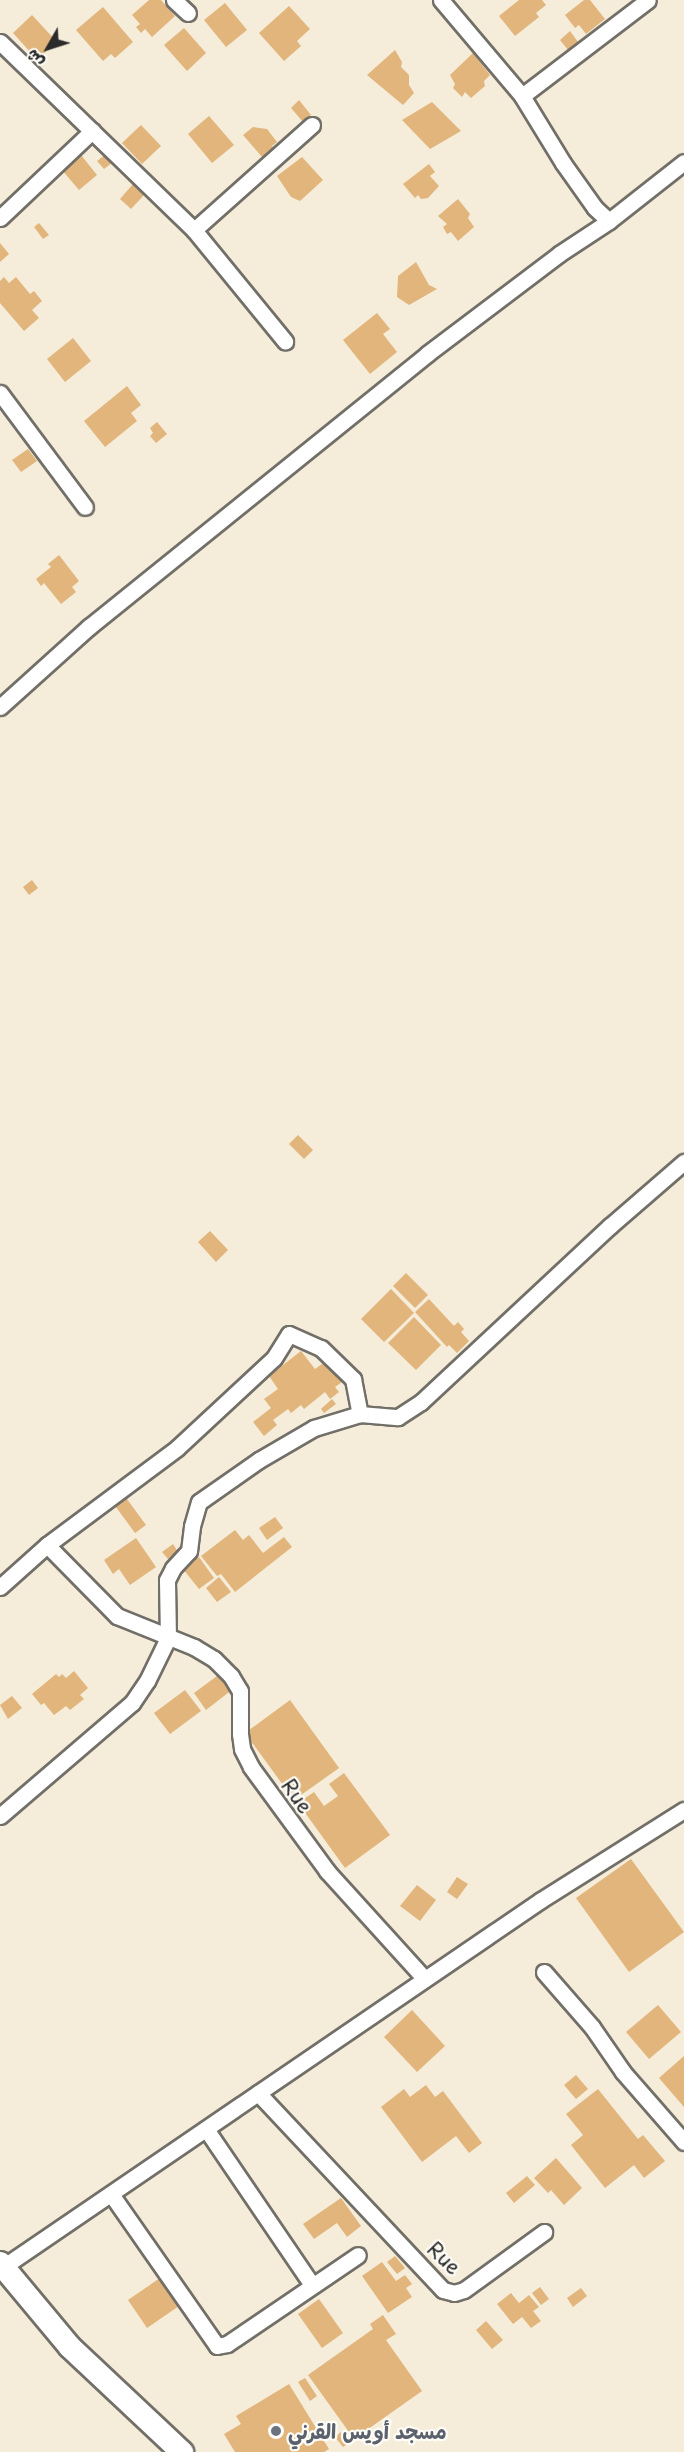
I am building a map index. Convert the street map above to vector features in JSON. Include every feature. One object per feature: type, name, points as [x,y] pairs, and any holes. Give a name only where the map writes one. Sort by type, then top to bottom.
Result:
[{"type":"street","points":[[174,0],[188,13]]},
{"type":"street","points":[[441,0],[522,96],[563,163],[595,208],[609,221]]},
{"type":"street","points":[[522,96],[648,0]]},
{"type":"street","points":[[0,42],[194,230],[285,341]]},
{"type":"street","points":[[194,230],[312,125]]},
{"type":"street","points":[[0,218],[92,131]]},
{"type":"street","points":[[0,707],[89,627],[427,354],[559,254],[609,221],[684,162]]},
{"type":"street","points":[[0,393],[85,507]]},
{"type":"street","points":[[0,1816],[132,1703],[156,1665],[168,1638],[166,1580],[173,1568],[189,1551],[192,1526],[199,1502],[232,1477],[314,1428],[360,1414],[398,1417],[421,1402],[610,1226],[684,1162]]},
{"type":"street","points":[[0,1587],[47,1545],[177,1448],[274,1358],[289,1334],[321,1348],[353,1379],[360,1414]]},
{"type":"street","name":"Rue","points":[[47,1545],[117,1616],[194,1647],[214,1659],[231,1676],[240,1691],[241,1742],[251,1767],[327,1871],[424,1978]]},
{"type":"street","points":[[175,2450],[70,2347],[2,2265],[111,2194],[424,1978],[541,1900],[684,1810]]},
{"type":"street","points":[[543,1972],[592,2027],[623,2072],[684,2142]]},
{"type":"street","name":"Rue","points":[[258,2093],[443,2290],[454,2293],[464,2290],[544,2232]]},
{"type":"street","points":[[206,2129],[312,2285]]},
{"type":"street","points":[[111,2194],[217,2346],[226,2344],[358,2255]]},
{"type":"building","points":[[149,0],[161,0],[175,16],[152,37],[145,29],[141,33],[136,27],[140,24],[132,15]]},
{"type":"building","points":[[519,0],[542,0],[546,5],[536,13],[539,17],[515,36],[499,16]]},
{"type":"building","points":[[584,0],[590,0],[605,19],[586,34],[579,25],[575,28],[565,15]]},
{"type":"building","points":[[225,3],[247,30],[226,47],[204,20]]},
{"type":"building","points":[[289,6],[310,29],[297,41],[301,46],[284,61],[259,33]]},
{"type":"building","points":[[103,7],[133,42],[115,58],[111,54],[103,61],[76,30]]},
{"type":"building","points":[[32,15],[57,42],[42,55],[37,50],[32,54],[13,33]]},
{"type":"building","points":[[184,28],[206,53],[187,71],[164,45]]},
{"type":"building","points":[[570,31],[578,42],[568,50],[560,40]]},
{"type":"building","points":[[395,50],[402,62],[401,67],[409,75],[409,85],[414,93],[403,105],[367,75]]},
{"type":"building","points":[[473,53],[490,75],[484,81],[485,86],[471,98],[465,92],[462,97],[453,88],[455,84],[450,75]]},
{"type":"building","points":[[299,100],[311,115],[303,122],[291,108]]},
{"type":"building","points":[[432,102],[461,131],[430,149],[402,120]]},
{"type":"building","points":[[209,116],[234,145],[212,163],[188,134]]},
{"type":"building","points":[[141,125],[161,146],[142,164],[122,143]]},
{"type":"building","points":[[253,127],[267,129],[277,142],[272,146],[274,149],[263,158],[243,135]]},
{"type":"building","points":[[106,154],[113,162],[104,169],[97,161]]},
{"type":"building","points":[[81,155],[97,175],[79,190],[62,170]]},
{"type":"building","points":[[302,157],[323,180],[300,201],[291,197],[277,176]]},
{"type":"building","points":[[429,164],[435,172],[430,176],[439,186],[428,198],[421,199],[418,195],[415,198],[403,184]]},
{"type":"building","points":[[133,184],[144,195],[131,209],[120,199]]},
{"type":"building","points":[[458,199],[470,214],[468,218],[474,227],[458,241],[451,232],[447,234],[443,227],[447,224],[438,216]]},
{"type":"building","points":[[39,223],[49,235],[43,239],[34,227]]},
{"type":"building","points":[[0,243],[9,254],[0,262]]},
{"type":"building","points":[[416,262],[429,285],[437,289],[409,305],[397,297],[398,276]]},
{"type":"building","points":[[4,277],[9,283],[16,277],[30,294],[34,291],[42,301],[32,310],[39,318],[24,331],[0,303],[0,281]]},
{"type":"building","points":[[377,313],[390,329],[383,334],[397,352],[370,374],[343,340]]},
{"type":"building","points":[[73,338],[91,361],[65,382],[47,359]]},
{"type":"building","points":[[127,386],[141,405],[131,413],[137,421],[105,447],[84,421]]},
{"type":"building","points":[[157,422],[167,434],[156,443],[150,436],[153,433],[150,428]]},
{"type":"building","points":[[28,449],[37,461],[21,472],[12,460]]},
{"type":"building","points":[[59,555],[79,581],[72,587],[76,592],[61,604],[44,583],[41,586],[36,579],[51,567],[48,564]]},
{"type":"building","points":[[32,880],[38,888],[29,895],[23,887]]},
{"type":"building","points":[[298,1135],[313,1150],[304,1159],[289,1144]]},
{"type":"building","points":[[210,1231],[228,1250],[216,1262],[198,1242]]},
{"type":"building","points":[[406,1273],[428,1295],[415,1308],[393,1286]]},
{"type":"building","points":[[391,1289],[414,1313],[384,1342],[361,1319]]},
{"type":"building","points":[[429,1299],[454,1326],[458,1322],[464,1329],[461,1332],[469,1341],[457,1353],[449,1345],[447,1347],[415,1312]]},
{"type":"building","points":[[414,1317],[441,1345],[416,1370],[388,1343]]},
{"type":"building","points":[[301,1351],[315,1369],[326,1361],[342,1382],[335,1387],[339,1392],[330,1399],[325,1392],[304,1409],[301,1405],[291,1413],[288,1409],[273,1420],[277,1425],[264,1436],[253,1422],[271,1408],[264,1399],[278,1389],[269,1376]]},
{"type":"building","points":[[332,1399],[336,1404],[324,1413],[321,1409]]},
{"type":"building","points":[[124,1495],[146,1525],[135,1533],[113,1503]]},
{"type":"building","points":[[275,1517],[283,1528],[267,1540],[259,1528]]},
{"type":"building","points":[[235,1530],[243,1540],[249,1535],[263,1553],[284,1537],[292,1547],[235,1592],[221,1574],[217,1576],[201,1556]]},
{"type":"building","points":[[136,1538],[156,1567],[130,1585],[119,1569],[113,1574],[104,1560]]},
{"type":"building","points":[[173,1544],[178,1552],[168,1559],[162,1552]]},
{"type":"building","points":[[199,1557],[214,1578],[199,1589],[183,1569]]},
{"type":"building","points":[[219,1577],[231,1592],[217,1602],[206,1588]]},
{"type":"building","points":[[74,1671],[88,1688],[80,1695],[84,1699],[70,1710],[66,1706],[54,1715],[32,1694],[56,1674],[59,1677],[62,1674],[66,1678]]},
{"type":"building","points":[[221,1673],[233,1689],[206,1710],[194,1693]]},
{"type":"building","points":[[185,1690],[201,1711],[170,1734],[154,1713]]},
{"type":"building","points":[[12,1696],[22,1708],[8,1719],[0,1705]]},
{"type":"building","points":[[290,1700],[339,1768],[294,1800],[245,1733]]},
{"type":"building","points":[[344,1773],[390,1835],[345,1868],[298,1803],[314,1792],[324,1806],[338,1796],[329,1784]]},
{"type":"building","points":[[631,1859],[684,1932],[629,1972],[576,1898]]},
{"type":"building","points":[[457,1877],[468,1884],[457,1899],[447,1892]]},
{"type":"building","points":[[417,1885],[436,1900],[420,1921],[400,1906]]},
{"type":"building","points":[[658,2005],[681,2032],[649,2059],[626,2032]]},
{"type":"building","points":[[412,2010],[445,2046],[417,2072],[384,2037]]},
{"type":"building","points":[[684,2056],[684,2107],[659,2078]]},
{"type":"building","points":[[576,2075],[588,2089],[576,2099],[564,2085]]},
{"type":"building","points":[[426,2085],[435,2097],[443,2091],[482,2143],[469,2153],[456,2136],[422,2162],[381,2107],[404,2089],[410,2097]]},
{"type":"building","points":[[598,2089],[638,2139],[643,2135],[665,2161],[644,2178],[634,2165],[605,2188],[571,2145],[583,2135],[566,2114]]},
{"type":"building","points":[[556,2158],[582,2188],[564,2205],[551,2190],[548,2193],[534,2178]]},
{"type":"building","points":[[527,2176],[535,2185],[514,2203],[506,2193]]},
{"type":"building","points":[[341,2198],[361,2226],[347,2237],[337,2223],[314,2239],[303,2224]]},
{"type":"building","points":[[395,2256],[405,2268],[397,2274],[387,2262]]},
{"type":"building","points":[[382,2262],[396,2281],[405,2275],[412,2284],[406,2288],[412,2297],[388,2313],[362,2276]]},
{"type":"building","points":[[160,2278],[179,2306],[147,2328],[128,2300]]},
{"type":"building","points":[[540,2287],[549,2299],[541,2305],[532,2293]]},
{"type":"building","points":[[581,2288],[587,2296],[573,2307],[567,2298]]},
{"type":"building","points":[[511,2293],[519,2303],[529,2295],[539,2307],[533,2311],[541,2321],[531,2328],[522,2317],[513,2324],[497,2304]]},
{"type":"building","points":[[319,2299],[343,2333],[322,2348],[298,2314]]},
{"type":"building","points":[[383,2315],[396,2334],[386,2340],[422,2391],[354,2439],[308,2375],[373,2329],[370,2324]]},
{"type":"building","points":[[486,2321],[503,2340],[492,2349],[476,2330]]},
{"type":"building","points":[[305,2378],[317,2396],[310,2401],[298,2382]]},
{"type":"building","points":[[289,2384],[329,2449],[324,2452],[235,2452],[224,2434],[241,2424],[236,2416]]},
{"type":"building","points":[[341,2432],[349,2443],[343,2447],[335,2437]]},
{"type":"place","name":"مسجد أويس القرني","points":[[276,2431]]}]
